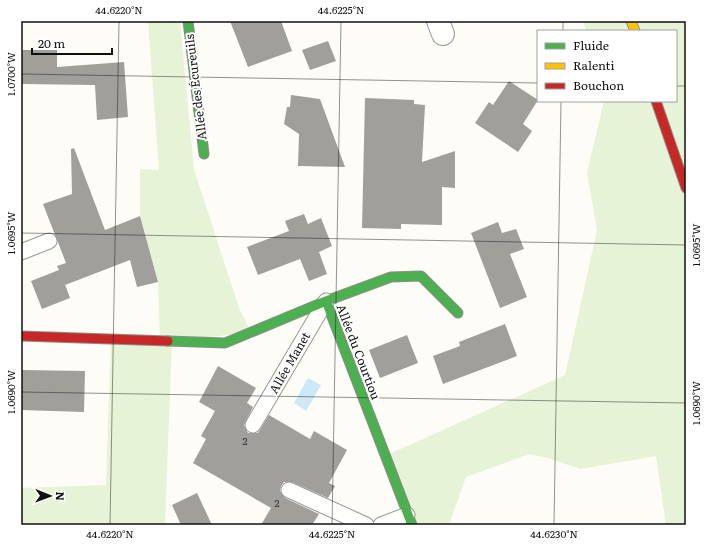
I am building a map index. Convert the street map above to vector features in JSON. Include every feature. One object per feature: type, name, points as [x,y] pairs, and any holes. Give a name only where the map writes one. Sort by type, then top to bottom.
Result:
[{"type":"street","name":"Allée des Écureuils","points":[[188,21],[204,154]]},
{"type":"street","points":[[656,102],[686,188]]},
{"type":"street","points":[[326,301],[391,277],[421,276],[458,313]]},
{"type":"street","name":"Allée du Courtiou","points":[[21,336],[225,343],[326,301],[410,520]]},
{"type":"lane","points":[[21,252],[49,240]]},
{"type":"lane","name":"Allée Manet","points":[[253,425],[326,301]]},
{"type":"lane","points":[[289,490],[366,525]]},
{"type":"lane","points":[[381,525],[410,520]]},
{"type":"green space","points":[[148,21],[180,21],[194,169],[239,308],[251,332],[172,342],[165,525],[21,525],[21,488],[106,485],[111,339],[160,341],[158,282],[140,216],[140,169],[159,170]]},
{"type":"green space","points":[[583,21],[686,21],[686,525],[666,525],[656,456],[580,469],[551,459],[529,454],[466,477],[449,525],[412,525],[385,456],[565,375],[597,230],[587,173],[604,102],[677,102],[677,30],[586,30]]},
{"type":"water","points":[[308,378],[321,385],[306,411],[294,403]]},
{"type":"building","points":[[230,21],[281,21],[292,51],[248,67]]},
{"type":"building","points":[[328,41],[336,61],[310,70],[302,50]]},
{"type":"building","points":[[21,50],[57,50],[57,67],[124,62],[128,117],[97,120],[95,85],[21,84]]},
{"type":"building","points":[[509,81],[537,99],[523,124],[532,131],[518,152],[475,123],[489,102],[493,105]]},
{"type":"building","points":[[291,95],[320,99],[345,167],[298,166],[299,134],[284,124],[287,107],[290,107]]},
{"type":"building","points":[[365,98],[414,100],[414,104],[425,105],[422,162],[455,151],[455,188],[442,187],[442,225],[401,224],[401,229],[362,228]]},
{"type":"building","points":[[74,148],[105,230],[140,216],[158,282],[137,287],[130,260],[65,285],[70,298],[42,309],[31,281],[59,270],[57,266],[66,263],[43,204],[72,194],[71,149]]},
{"type":"building","points":[[304,214],[308,224],[321,218],[332,246],[319,252],[327,274],[309,281],[300,259],[258,275],[247,247],[289,231],[285,221]]},
{"type":"building","points":[[498,222],[502,233],[516,229],[524,249],[510,254],[527,297],[500,308],[471,233]]},
{"type":"building","points":[[505,324],[517,356],[443,384],[433,356],[460,346],[459,342]]},
{"type":"building","points":[[407,335],[418,363],[380,378],[369,350]]},
{"type":"building","points":[[218,366],[256,388],[247,403],[253,407],[244,425],[248,433],[258,433],[269,415],[310,439],[314,431],[347,450],[329,483],[335,486],[328,498],[292,482],[284,482],[281,486],[280,491],[285,498],[319,514],[312,525],[261,525],[271,508],[193,463],[206,439],[201,436],[215,411],[199,402]]},
{"type":"building","points":[[21,370],[85,371],[84,412],[21,410]]},
{"type":"building","points":[[197,493],[212,525],[181,525],[172,505]]},
{"type":"traffic: fast","points":[[188,21],[204,154]]},
{"type":"traffic: fast","points":[[168,341],[225,343],[326,301],[391,277],[421,276],[458,313]]},
{"type":"traffic: fast","points":[[326,301],[412,525]]},
{"type":"traffic: slow","points":[[631,21],[635,30]]},
{"type":"traffic: jam","points":[[656,102],[686,188]]},
{"type":"traffic: jam","points":[[21,336],[168,341]]}]
